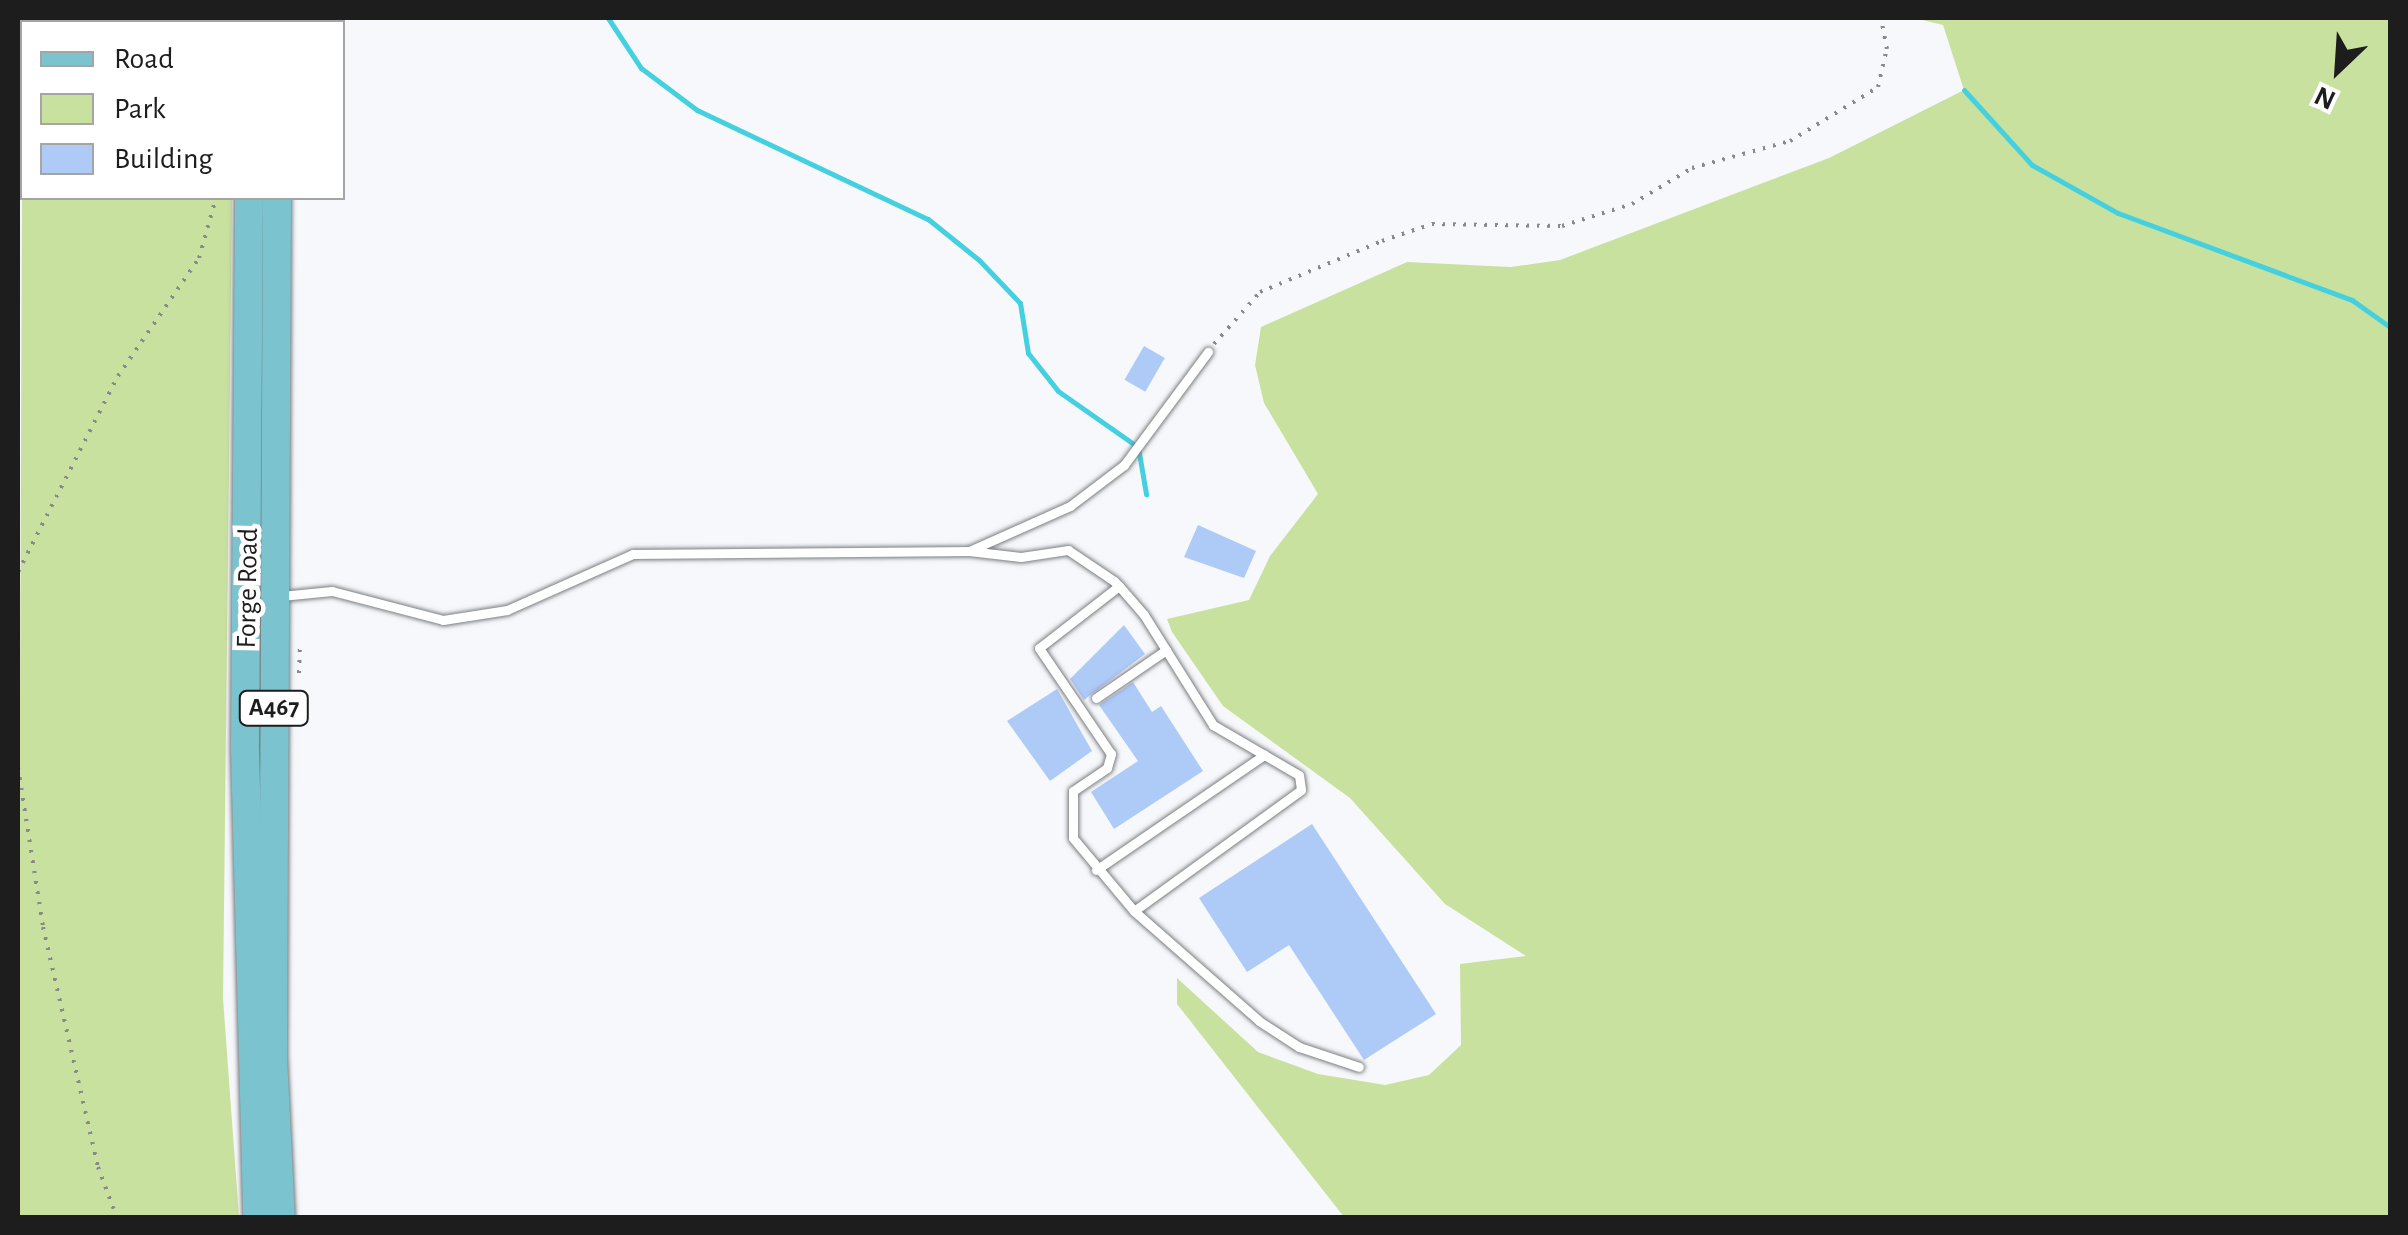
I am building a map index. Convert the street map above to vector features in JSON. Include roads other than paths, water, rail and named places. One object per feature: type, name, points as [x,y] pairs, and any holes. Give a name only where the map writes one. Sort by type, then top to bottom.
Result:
[{"type":"main road","name":"Forge Road","points":[[249,200],[244,750],[257,1218]]},
{"type":"main road","name":"Forge Road","points":[[277,200],[273,1057],[281,1218]]},
{"type":"lane","points":[[969,551],[1070,506],[1124,466],[1208,352]]},
{"type":"lane","points":[[274,598],[332,591],[413,618],[459,620],[507,610],[633,554],[969,551],[1020,557],[1068,550],[1118,586],[1214,724],[1299,775],[1301,790],[1134,911]]},
{"type":"lane","points":[[1118,586],[1039,648],[1111,754],[1107,768],[1073,791],[1068,813],[1073,838],[1134,911],[1259,1021],[1299,1047],[1359,1067]]},
{"type":"lane","points":[[1096,698],[1166,650]]},
{"type":"lane","points":[[1096,870],[1264,755]]},
{"type":"waterway","points":[[608,18],[641,68],[697,110],[928,219],[979,260],[1020,303],[1028,353],[1058,391],[1138,447],[1146,494]]},
{"type":"waterway","points":[[1964,90],[2032,165],[2118,213],[2352,300],[2390,327]]}]
